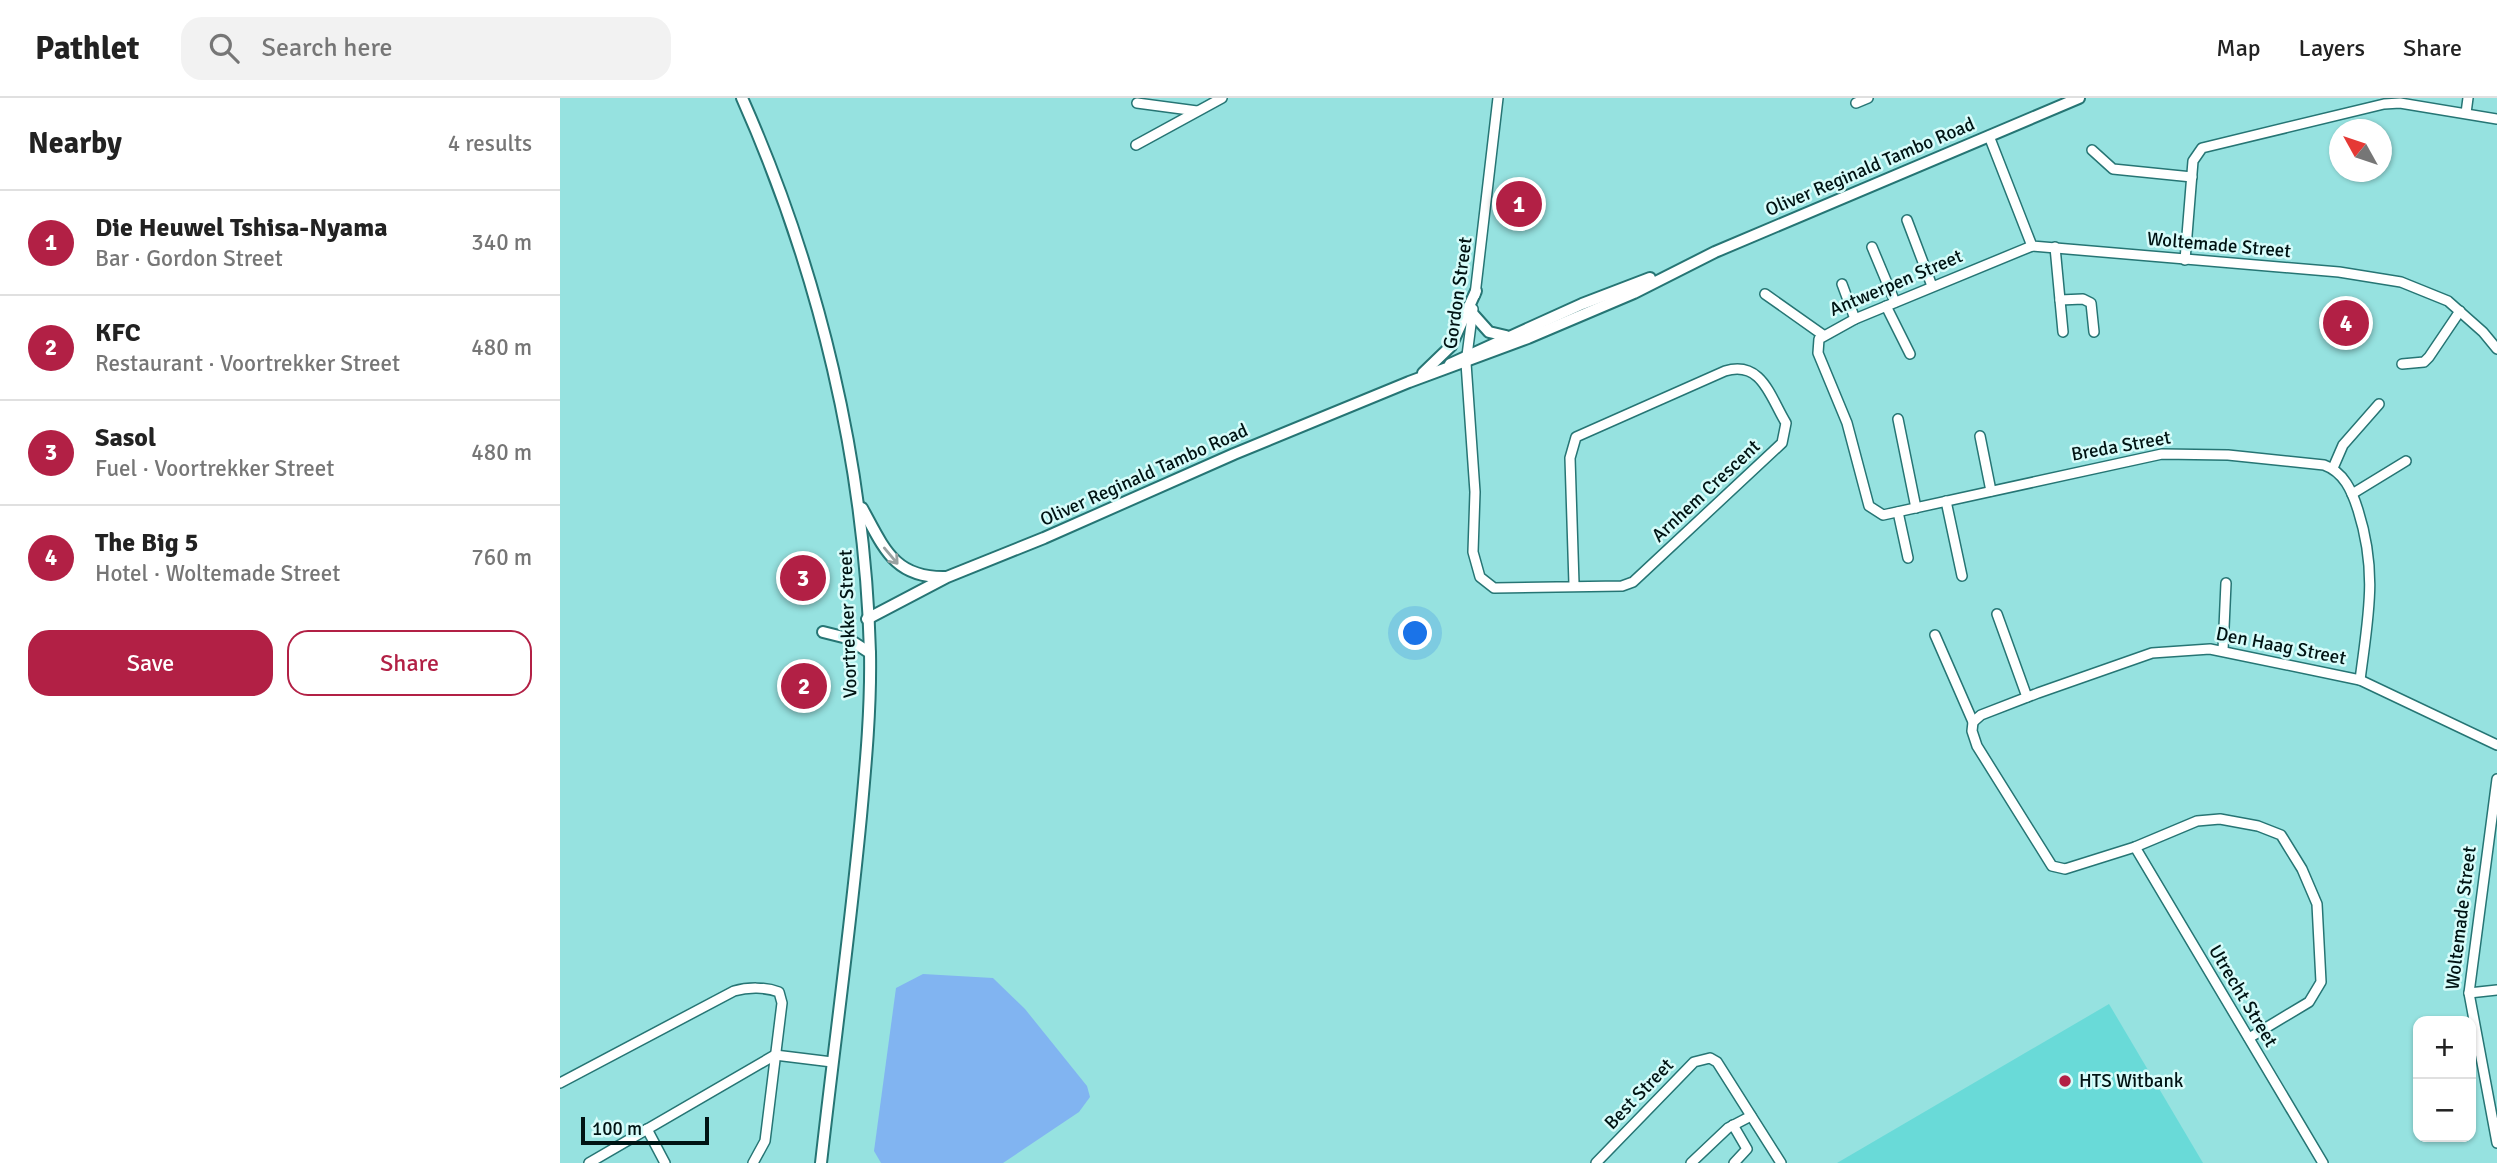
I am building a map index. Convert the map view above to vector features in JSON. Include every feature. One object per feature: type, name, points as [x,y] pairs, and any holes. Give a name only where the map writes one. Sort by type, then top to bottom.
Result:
[{"type":"main road","name":"Voortrekker Street","points":[[742,98],[774,168],[818,310],[859,503],[870,653],[868,737],[855,876],[821,1163]]},
{"type":"main road","name":"Oliver Reginald Tambo Road","points":[[1466,359],[1508,337],[1632,284],[1676,270],[2078,98]]},
{"type":"main road","name":"Oliver Reginald Tambo Road","points":[[867,619],[947,577],[1409,382],[1634,293],[1676,270]]},
{"type":"main road","points":[[1409,382],[1436,363],[1451,346],[1476,291]]},
{"type":"main road","points":[[1472,313],[1489,332],[1508,337]]},
{"type":"main road","points":[[859,503],[889,555],[905,570],[927,577],[947,577]]},
{"type":"main road","points":[[823,632],[847,638],[870,653]]},
{"type":"street","points":[[1136,145],[1222,98]]},
{"type":"street","name":"Gordon Street","points":[[1485,584],[1480,577],[1473,552],[1475,492],[1466,359],[1498,98]]},
{"type":"street","points":[[1856,103],[1868,98]]},
{"type":"street","points":[[2466,113],[2468,98]]},
{"type":"street","points":[[2185,260],[2195,156],[2208,145],[2393,101],[2426,102],[2497,119]]},
{"type":"street","points":[[1137,103],[1198,111]]},
{"type":"street","points":[[1989,136],[2032,246]]},
{"type":"street","points":[[2092,150],[2113,169],[2192,177]]},
{"type":"street","points":[[1906,220],[1932,286]]},
{"type":"street","name":"Woltemade Street","points":[[2032,246],[2339,272],[2401,282],[2448,302],[2497,349]]},
{"type":"street","name":"Antwerpen Street","points":[[1847,423],[1818,352],[1823,335],[1932,286],[2032,246]]},
{"type":"street","points":[[1872,247],[1895,302]]},
{"type":"street","points":[[2055,247],[2063,332]]},
{"type":"street","points":[[1842,284],[1856,319]]},
{"type":"street","points":[[1765,294],[1823,335]]},
{"type":"street","points":[[2060,300],[2083,299],[2091,303],[2094,332]]},
{"type":"street","points":[[1886,306],[1910,354]]},
{"type":"street","points":[[2402,364],[2424,362],[2460,311]]},
{"type":"street","name":"Arnhem Crescent","points":[[1485,584],[1505,588],[1574,584],[1622,586],[1633,582],[1782,443],[1786,423],[1761,381],[1750,369],[1726,371],[1582,433],[1573,443],[1570,458],[1574,584]]},
{"type":"street","points":[[2360,680],[2371,600],[2371,561],[2368,542],[2352,494],[2333,468],[2343,445],[2379,404]]},
{"type":"street","points":[[1898,419],[1916,508]]},
{"type":"street","name":"Breda Street","points":[[1847,423],[1869,506],[1883,515],[2177,452],[2311,463],[2333,468]]},
{"type":"street","points":[[1980,436],[1991,491]]},
{"type":"street","points":[[2352,494],[2406,461]]},
{"type":"street","points":[[1945,501],[1962,576]]},
{"type":"street","points":[[1898,512],[1908,558]]},
{"type":"street","points":[[2223,650],[2226,583]]},
{"type":"street","points":[[1997,614],[2028,697]]},
{"type":"street","points":[[1935,635],[1973,722],[1972,731],[1977,746],[2052,866],[2065,869],[2134,847],[2197,821],[2220,819],[2274,831],[2290,847],[2317,904],[2321,982],[2309,1002],[2249,1038]]},
{"type":"street","name":"Den Haag Street","points":[[1973,722],[1981,715],[2152,653],[2188,648],[2223,650],[2360,680],[2497,745]]},
{"type":"street","name":"Woltemade Street","points":[[2497,779],[2469,993],[2497,1143]]},
{"type":"street","name":"Utrecht Street","points":[[2134,847],[2323,1163]]},
{"type":"street","points":[[560,1083],[744,988],[773,990],[782,997],[765,1141],[753,1163]]},
{"type":"street","points":[[2469,993],[2497,990]]},
{"type":"street","points":[[589,1163],[775,1055],[832,1062]]},
{"type":"street","name":"Best Street","points":[[1596,1163],[1694,1062],[1703,1058],[1717,1062],[1781,1163]]},
{"type":"street","points":[[1691,1163],[1733,1125],[1751,1116]]},
{"type":"street","points":[[1733,1125],[1747,1149],[1734,1163]]},
{"type":"street","points":[[647,1129],[665,1163]]},
{"type":"shaded area","points":[[923,974],[993,978],[1025,1009],[1087,1086],[1090,1097],[1079,1112],[1003,1163],[881,1163],[874,1151],[896,988]]},
{"type":"shaded area","name":"HTS Witbank","points":[[2109,1004],[2203,1163],[1837,1163]]},
{"type":"place","name":"Die Heuwel Tshisa-Nyama","points":[[1519,204]]},
{"type":"place","name":"The Big 5","points":[[2346,323]]},
{"type":"place","name":"Sasol","points":[[803,578]]},
{"type":"place","name":"KFC","points":[[804,686]]},
{"type":"place","name":"HTS Witbank","points":[[2065,1081]]}]
